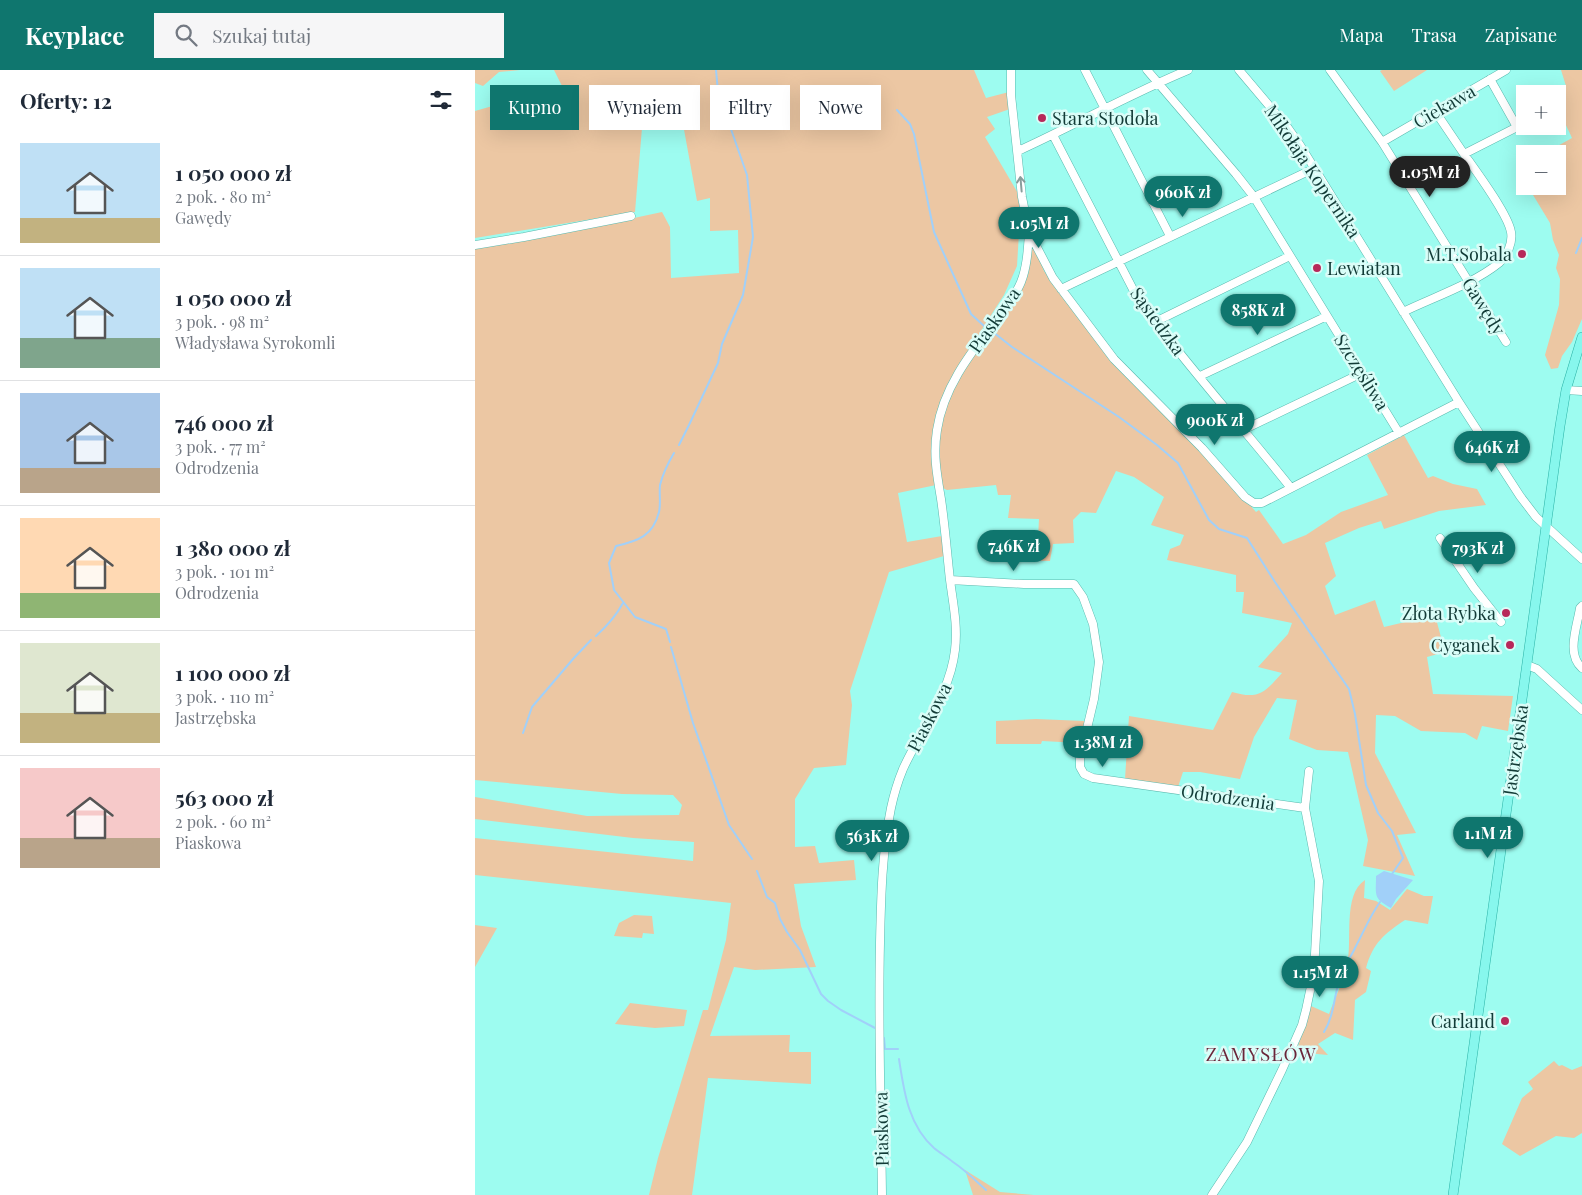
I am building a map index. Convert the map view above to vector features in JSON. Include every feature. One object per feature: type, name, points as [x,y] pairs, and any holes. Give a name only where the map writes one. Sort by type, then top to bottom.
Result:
[{"type":"main road","name":"Jastrzębska","points":[[1453,1195],[1566,390],[1582,337]]},
{"type":"street","points":[[1011,70],[1011,95],[1022,197],[1029,232],[1053,278],[1114,358],[1202,448],[1245,497],[1254,503],[1262,503],[1459,402]]},
{"type":"street","points":[[1085,70],[1170,236]]},
{"type":"street","name":"Szczęśliwa","points":[[1147,70],[1253,197],[1399,432]]},
{"type":"street","points":[[1018,150],[1188,70]]},
{"type":"street","name":"Mikołaja Kopernika","points":[[1239,70],[1288,128],[1315,168],[1459,402],[1520,496],[1532,512],[1582,559]]},
{"type":"street","name":"Gawędy","points":[[1330,70],[1382,142],[1467,282],[1507,342]]},
{"type":"street","name":"Ciekawa","points":[[1382,142],[1506,70]]},
{"type":"street","points":[[1490,79],[1516,125]]},
{"type":"street","points":[[1403,312],[1467,282],[1499,262],[1507,253],[1511,242],[1511,232],[1507,219],[1435,111]]},
{"type":"street","points":[[1465,154],[1516,128]]},
{"type":"street","name":"Sąsiedzka","points":[[1053,135],[1138,299],[1291,488]]},
{"type":"street","points":[[1061,289],[1315,168]]},
{"type":"street","points":[[475,245],[631,216]]},
{"type":"street","name":"Piaskowa","points":[[882,1195],[879,981],[880,909],[884,849],[897,784],[947,683],[953,663],[955,647],[955,624],[945,526],[934,454],[937,428],[945,400],[953,383],[973,351],[1016,292],[1025,262],[1029,232]]},
{"type":"street","points":[[1155,322],[1290,256]]},
{"type":"street","points":[[1200,376],[1327,316]]},
{"type":"street","points":[[1245,429],[1362,373]]},
{"type":"street","points":[[1566,390],[1582,391]]},
{"type":"street","points":[[1440,538],[1474,588],[1501,622]]},
{"type":"street","name":"Odrodzenia","points":[[950,580],[1024,584],[1074,584],[1083,597],[1093,624],[1099,662],[1094,699],[1080,758],[1080,766],[1084,774],[1093,778],[1305,808]]},
{"type":"street","points":[[1582,606],[1580,608],[1580,623],[1573,651],[1575,659],[1582,668]]},
{"type":"street","points":[[1527,665],[1537,669],[1582,710]]},
{"type":"street","points":[[1212,1195],[1247,1142],[1286,1061],[1302,1025],[1306,1010],[1314,972],[1319,881],[1305,808],[1309,771]]},
{"type":"shaded area","points":[[475,70],[520,70],[499,72],[483,86],[475,83]]},
{"type":"shaded area","points":[[554,70],[974,70],[986,98],[1009,92],[1010,109],[987,117],[995,129],[985,137],[1019,195],[1020,216],[1017,266],[1004,295],[979,334],[986,337],[1019,296],[1028,275],[1032,244],[1034,244],[1044,271],[1115,364],[1209,458],[1256,512],[1259,510],[1283,544],[1306,535],[1341,512],[1388,495],[1367,455],[1404,435],[1428,478],[1433,476],[1453,484],[1477,489],[1486,505],[1439,511],[1384,529],[1381,521],[1359,528],[1325,543],[1336,576],[1325,586],[1335,615],[1375,600],[1384,627],[1435,615],[1445,652],[1427,657],[1433,694],[1513,696],[1508,731],[1482,726],[1477,740],[1465,733],[1421,731],[1395,716],[1376,715],[1375,753],[1416,833],[1397,835],[1415,876],[1363,866],[1368,840],[1348,752],[1317,750],[1289,739],[1297,700],[1277,698],[1254,737],[1240,779],[1200,772],[1183,772],[1178,787],[1125,779],[1129,716],[1213,730],[1232,692],[1249,695],[1261,693],[1282,673],[1258,667],[1288,634],[1292,623],[1242,613],[1244,592],[1236,592],[1236,575],[1167,560],[1170,549],[1180,545],[1184,535],[1151,525],[1164,497],[1134,477],[1116,471],[1096,513],[1081,512],[1073,520],[1074,543],[1053,544],[1050,561],[1004,560],[1006,537],[1038,538],[1039,519],[1008,518],[1011,495],[998,495],[996,485],[947,490],[936,485],[898,493],[907,542],[942,536],[944,556],[889,572],[850,691],[852,705],[846,765],[814,768],[795,799],[795,847],[815,846],[819,863],[854,860],[856,880],[794,884],[801,926],[816,967],[755,970],[734,967],[710,1036],[790,1035],[789,1052],[811,1052],[811,1084],[708,1078],[692,1195],[649,1195],[658,1158],[703,1010],[708,1010],[726,940],[731,903],[475,875],[475,838],[693,861],[694,842],[633,838],[475,819],[475,797],[587,816],[679,815],[682,805],[673,795],[622,794],[475,780],[475,248],[578,230],[662,212],[670,227],[671,278],[739,273],[738,230],[710,231],[710,198],[697,201],[684,130],[700,130],[700,85],[589,85],[589,130],[642,130],[635,212],[475,238],[475,111],[490,107],[490,130],[579,130],[579,85],[562,85]]},
{"type":"shaded area","points":[[1427,70],[1394,91],[1380,71]]},
{"type":"shaded area","points":[[1561,70],[1582,70],[1582,319],[1572,342],[1562,356],[1558,368],[1551,369],[1545,355],[1559,305],[1560,279],[1556,268],[1559,255],[1553,240],[1550,223],[1533,195],[1566,195],[1566,145],[1559,145],[1572,138],[1566,125],[1566,85]]},
{"type":"shaded area","points":[[1036,719],[1085,721],[1080,743],[1042,741],[1041,744],[996,744],[996,721]]},
{"type":"shaded area","points":[[1365,880],[1364,898],[1376,901],[1390,910],[1407,889],[1424,896],[1433,896],[1428,924],[1405,920],[1385,935],[1372,952],[1366,968],[1371,971],[1366,992],[1355,1000],[1353,1040],[1335,1033],[1318,1044],[1328,1055],[1296,1052],[1311,1006],[1329,1014],[1339,990],[1349,955],[1353,896]]},
{"type":"shaded area","points":[[634,915],[652,916],[654,934],[643,933],[642,938],[614,936],[619,923]]},
{"type":"shaded area","points":[[475,925],[497,928],[475,967]]},
{"type":"shaded area","points":[[630,1003],[687,1010],[684,1026],[655,1028],[615,1024]]},
{"type":"shaded area","points":[[1554,1061],[1559,1066],[1562,1065],[1572,1070],[1582,1066],[1582,1133],[1574,1138],[1556,1136],[1520,1156],[1502,1144],[1522,1098],[1533,1089],[1528,1082]]},
{"type":"shaded area","points":[[965,1170],[1000,1192],[1034,1195],[973,1195]]},
{"type":"water","points":[[1384,871],[1413,880],[1396,899],[1391,908],[1378,899],[1376,892],[1376,876]]},
{"type":"waterway","points":[[679,445],[718,363],[722,344],[743,295],[753,237],[747,175],[718,92],[716,70]]},
{"type":"waterway","points":[[897,110],[910,124],[914,134],[934,232],[971,314],[984,326]]},
{"type":"waterway","points":[[1576,253],[1582,238]]},
{"type":"waterway","points":[[993,332],[1012,347],[1119,417],[1157,445],[1178,463],[1209,520],[1219,529],[1247,538],[1349,689],[1355,714],[1366,785],[1378,813],[1392,831],[1403,858],[1392,874]]},
{"type":"waterway","points":[[670,642],[666,629],[635,617],[614,590],[609,563],[616,546],[638,539],[653,527],[660,509],[661,481],[674,453]]},
{"type":"waterway","points":[[596,636],[611,621],[623,603]]},
{"type":"waterway","points":[[523,733],[532,707],[591,640]]},
{"type":"waterway","points":[[671,647],[693,723],[729,825],[752,859]]},
{"type":"waterway","points":[[757,871],[767,897],[775,903],[780,919],[800,950],[821,994],[841,1010],[875,1028]]},
{"type":"waterway","points":[[1324,1032],[1334,1006],[1342,973],[1380,902]]},
{"type":"waterway","points":[[884,1038],[885,1049],[898,1049]]},
{"type":"waterway","points":[[899,1059],[905,1095],[918,1129],[934,1148],[962,1168],[986,1190]]},
{"type":"place","name":"Stara Stodoła","points":[[1042,118]]},
{"type":"place","name":"M.T.Sobala","points":[[1522,254]]},
{"type":"place","name":"Lewiatan","points":[[1317,268]]},
{"type":"place","name":"Złota Rybka","points":[[1506,613]]},
{"type":"place","name":"Cyganek","points":[[1510,645]]},
{"type":"place","name":"Carland","points":[[1505,1021]]},
{"type":"district","name":"ZAMYSŁÓW","points":[[1261,1053]]}]
